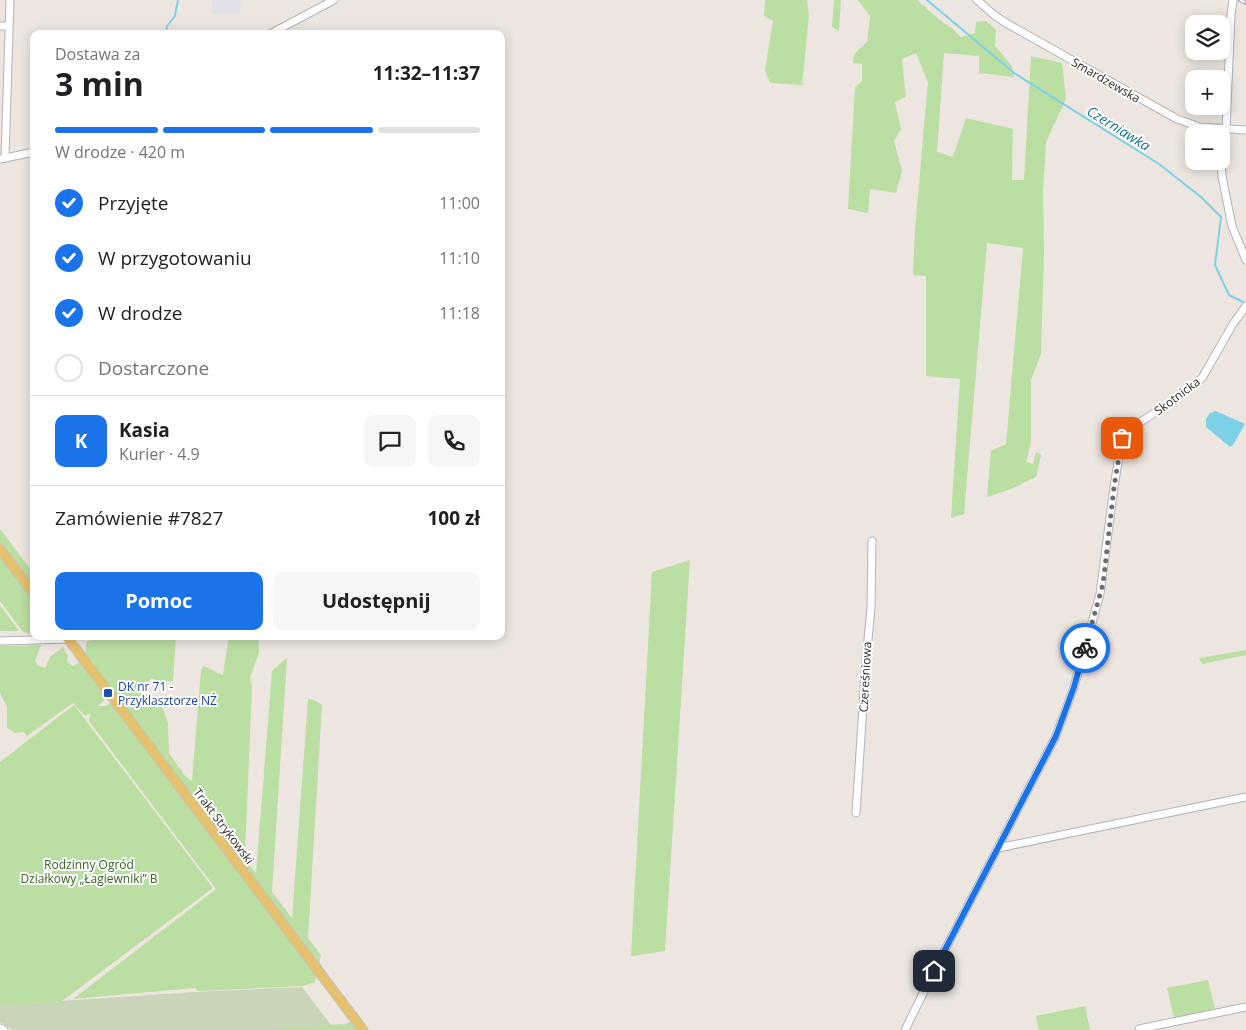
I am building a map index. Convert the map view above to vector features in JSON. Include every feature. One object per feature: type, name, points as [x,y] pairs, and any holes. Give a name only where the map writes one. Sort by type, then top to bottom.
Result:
[{"type":"main road","points":[[0,549],[30,589]]},
{"type":"main road","name":"Trakt Strykowski","points":[[69,640],[363,1030]]},
{"type":"street","points":[[10,0],[4,26],[3,159],[30,153]]},
{"type":"street","points":[[278,30],[334,0]]},
{"type":"street","name":"Smardzewska","points":[[977,0],[994,15],[1013,27],[1177,119],[1194,125]]},
{"type":"street","points":[[1226,125],[1231,15],[1234,0]]},
{"type":"street","name":"Smardzewska","points":[[1230,129],[1246,130]]},
{"type":"street","points":[[1221,170],[1232,226],[1246,260]]},
{"type":"street","name":"Skotnicka","points":[[905,1030],[1056,736],[1074,687],[1103,584],[1114,487],[1122,438],[1131,428],[1173,401],[1202,378],[1233,324],[1246,306]]},
{"type":"street","name":"Czereśniowa","points":[[856,813],[871,608],[872,541]]},
{"type":"street","points":[[0,641],[30,640]]},
{"type":"street","points":[[998,848],[1246,797]]},
{"type":"street","points":[[1139,1030],[1246,1007]]},
{"type":"street","points":[[0,1028],[4,1030]]},
{"type":"shaded area","points":[[212,0],[241,0],[240,14],[211,14]]},
{"type":"green space","points":[[765,0],[807,0],[809,16],[802,85],[770,83],[765,70],[773,21],[764,16]]},
{"type":"green space","points":[[834,0],[841,0],[839,31],[832,27]]},
{"type":"green space","points":[[858,0],[917,0],[961,37],[975,33],[976,22],[986,21],[996,30],[995,46],[1012,66],[1014,77],[979,73],[979,56],[944,53],[937,152],[953,157],[966,118],[1013,129],[1012,180],[1024,180],[1031,56],[1062,63],[1066,99],[1046,142],[1043,193],[1044,252],[1041,354],[1031,380],[1031,441],[1026,462],[1033,464],[1036,452],[1041,455],[1036,477],[1011,489],[987,497],[991,451],[1006,444],[1023,248],[987,243],[964,514],[951,518],[960,379],[926,376],[926,276],[913,275],[915,229],[928,82],[916,53],[902,59],[906,97],[895,102],[901,129],[894,141],[902,171],[896,193],[870,189],[868,213],[848,209],[855,87],[862,81],[862,64],[853,63],[854,54],[867,42],[870,16]]},
{"type":"green space","points":[[0,529],[30,569],[30,633],[23,632],[0,601]]},
{"type":"green space","points":[[690,560],[665,951],[631,956],[652,572]]},
{"type":"green space","points":[[0,605],[19,631],[0,631]]},
{"type":"green space","points":[[176,640],[173,681],[157,681],[152,678],[140,690],[163,709],[168,723],[169,753],[185,776],[192,781],[201,671],[203,666],[223,675],[228,640],[258,640],[259,653],[250,678],[252,687],[245,853],[236,853],[235,866],[249,865],[256,873],[272,671],[287,658],[272,892],[292,918],[308,699],[322,705],[308,938],[321,955],[315,982],[303,986],[198,991],[195,988],[73,999],[216,889],[89,721],[91,713],[85,716],[73,703],[27,736],[24,732],[15,733],[7,728],[7,707],[0,693],[0,646],[41,645],[35,661],[38,666],[45,668],[50,657],[63,647],[68,656],[67,662],[73,666],[78,663],[83,664],[87,641]],"holes":[[[109,686],[117,695],[117,700],[105,706],[98,706],[106,698],[104,691]]]},
{"type":"green space","points":[[1246,650],[1246,655],[1202,664],[1199,658]]},
{"type":"green space","name":"Rodzinny Ogród Działkowy „Łagiewniki” B","points":[[74,705],[213,888],[62,1001],[0,1005],[0,762]]},
{"type":"green space","points":[[1208,980],[1215,1009],[1174,1018],[1167,988]]},
{"type":"green space","points":[[302,987],[331,1025],[269,1030],[13,1030],[0,1022],[0,1005]]},
{"type":"green space","points":[[1085,1006],[1090,1030],[1039,1030],[1036,1016]]},
{"type":"green space","points":[[352,1020],[359,1030],[255,1030],[344,1025]]},
{"type":"water","points":[[1216,411],[1245,424],[1230,447],[1206,427],[1206,419],[1210,413]]},
{"type":"waterway","name":"Czerniawka","points":[[166,30],[167,26],[175,16],[178,0]]},
{"type":"waterway","name":"Czerniawka","points":[[927,0],[1014,73],[1159,164],[1201,197],[1221,217],[1215,265],[1229,295],[1243,302]]},
{"type":"railway","points":[[1240,0],[1246,3]]},
{"type":"way so far","points":[[1085,648],[1103,584],[1118,455],[1122,438]]},
{"type":"place","name":"DK nr 71 - Przyklasztorze NŻ","points":[[108,693]]},
{"type":"route","points":[[934,971],[1056,736],[1074,687],[1085,648]]}]
